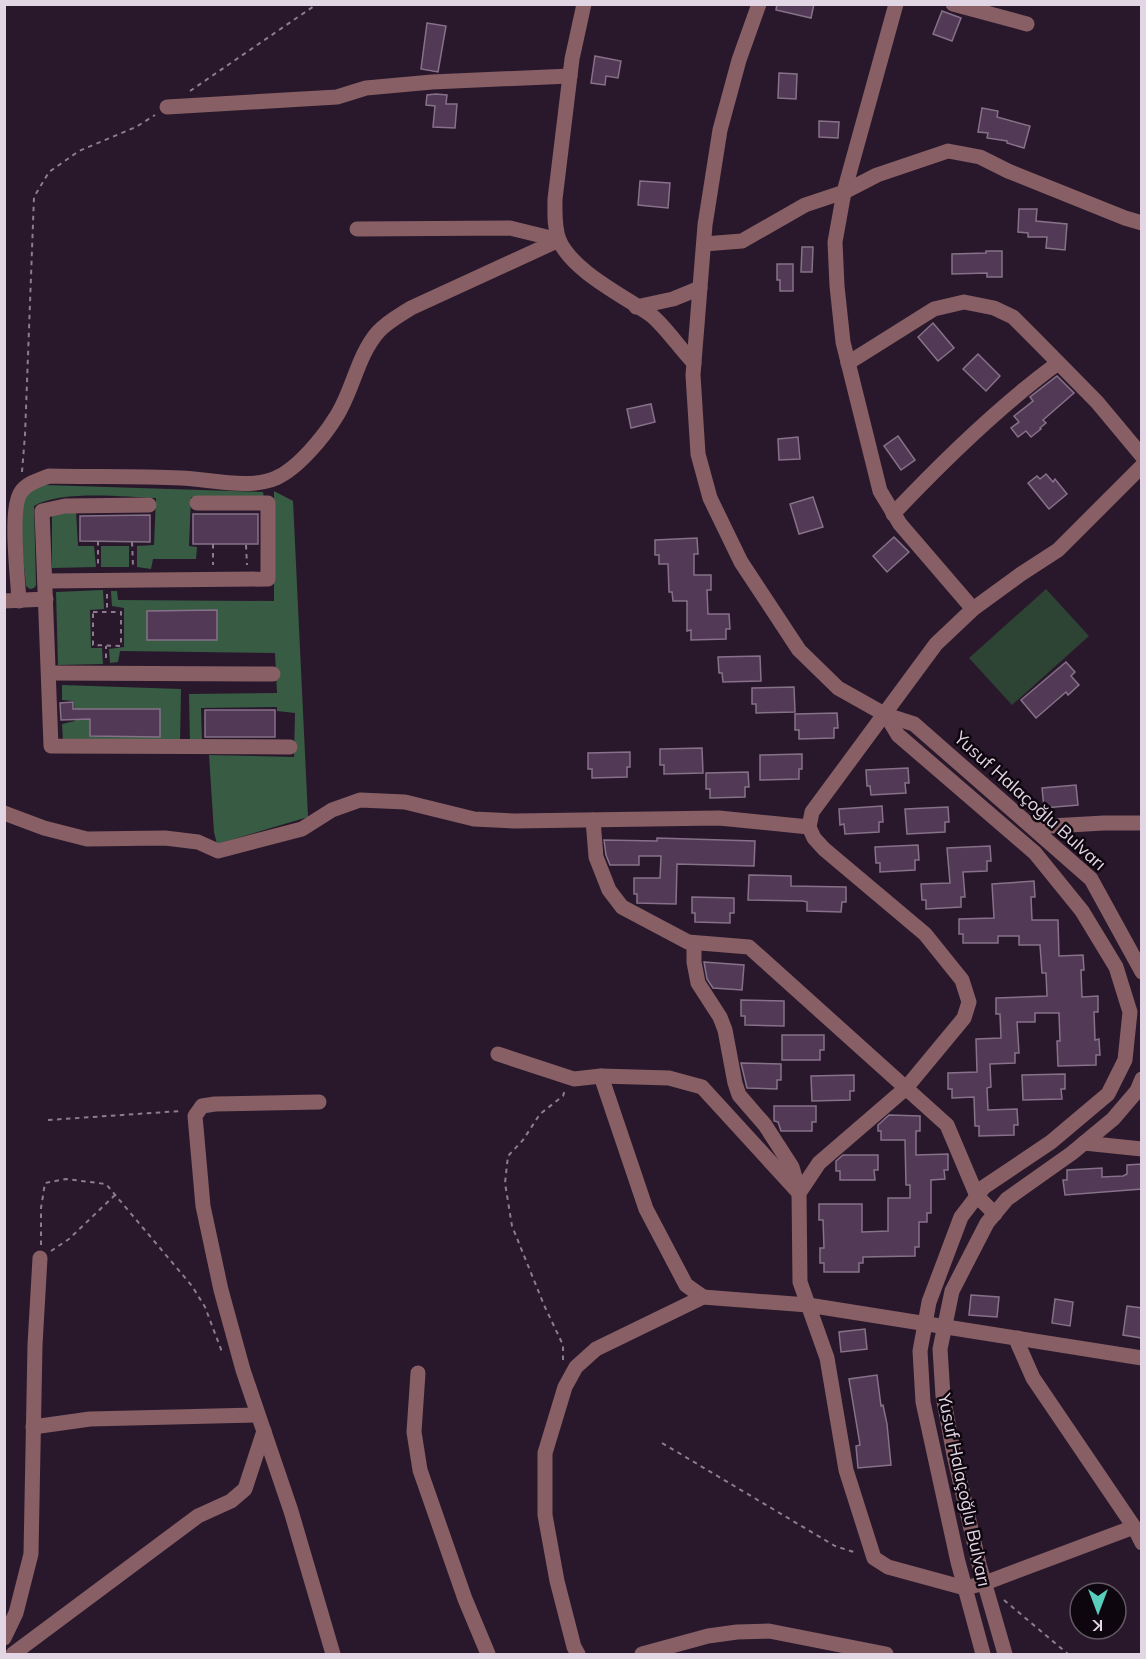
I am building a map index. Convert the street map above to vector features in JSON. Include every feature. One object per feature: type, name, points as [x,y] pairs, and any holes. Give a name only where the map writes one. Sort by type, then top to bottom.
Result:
[{"type":"street","points":[[584,4],[570,76],[555,199],[555,221],[559,240],[570,257],[623,299],[652,316],[694,363]]},
{"type":"street","name":"Yusuf Halaçoğlu Bulvarı","points":[[759,4],[739,60],[720,130],[704,244],[694,363],[698,454],[710,498],[741,562],[799,650],[837,688],[885,715],[914,724],[1092,879],[1142,972]]},
{"type":"street","points":[[896,4],[844,192],[835,242],[837,286],[848,363],[880,491],[893,514],[973,609]]},
{"type":"street","points":[[953,4],[1028,24]]},
{"type":"street","points":[[167,106],[337,96],[366,88],[410,84],[570,76]]},
{"type":"street","points":[[704,244],[742,241],[805,205],[844,192],[877,175],[948,151],[980,157],[1018,175],[1142,223]]},
{"type":"street","points":[[357,229],[510,228],[559,240]]},
{"type":"street","points":[[46,599],[12,601],[15,523],[20,493],[32,482],[49,476],[182,478],[259,484],[275,479],[289,471],[312,448],[336,417],[361,360],[378,333],[392,320],[411,308],[559,240]]},
{"type":"street","points":[[636,307],[673,299],[700,288]]},
{"type":"street","points":[[848,363],[934,309],[964,302],[994,308],[1013,317],[1097,402],[1142,456]]},
{"type":"street","points":[[893,514],[932,472],[1008,403],[1058,363]]},
{"type":"street","points":[[799,1193],[819,1163],[906,1088],[964,1018],[969,1002],[962,980],[925,934],[814,838],[809,827],[812,812],[936,644],[973,609],[1058,550],[1142,466]]},
{"type":"street","points":[[45,581],[268,579],[268,503],[196,502]]},
{"type":"street","points":[[149,505],[65,506],[42,511],[51,746],[290,747]]},
{"type":"street","points":[[49,673],[273,674]]},
{"type":"street","name":"Yusuf Halaçoğlu Bulvarı","points":[[885,715],[898,735],[1035,853],[1082,911],[1116,967],[1130,1012],[1125,1060],[1108,1094],[1051,1142],[984,1187],[961,1217],[929,1302],[920,1351],[923,1402],[965,1588],[983,1654]]},
{"type":"street","points":[[4,813],[44,828],[87,838],[165,838],[198,842],[218,851],[302,829],[332,810],[360,800],[405,802],[474,819],[719,818],[809,827]]},
{"type":"street","points":[[593,820],[596,857],[609,890],[622,907],[688,942],[749,948],[947,1125],[977,1196],[995,1214]]},
{"type":"street","points":[[1034,827],[1142,823]]},
{"type":"street","points":[[694,943],[694,962],[698,983],[720,1017],[725,1030],[733,1073],[740,1095],[765,1125],[792,1167],[799,1193],[800,1282],[827,1358],[846,1470],[874,1558],[888,1568],[965,1588],[985,1583],[1134,1527]]},
{"type":"street","points":[[498,1054],[574,1079],[601,1076],[669,1078],[702,1087],[799,1193]]},
{"type":"street","points":[[601,1076],[646,1209],[686,1285],[703,1297]]},
{"type":"street","name":"Yusuf Halaçoğlu Bulvarı","points":[[1005,1654],[954,1455],[943,1396],[940,1349],[952,1290],[987,1223],[1007,1199],[1113,1119],[1137,1091],[1142,1079]]},
{"type":"street","points":[[319,1102],[215,1104],[202,1106],[195,1116],[203,1206],[243,1370],[291,1511],[333,1654]]},
{"type":"street","points":[[1084,1143],[1142,1149]]},
{"type":"street","points":[[4,1638],[16,1613],[31,1554],[33,1427],[40,1258]]},
{"type":"street","points":[[578,1654],[574,1647],[556,1581],[545,1515],[545,1453],[565,1387],[576,1367],[596,1349],[703,1297],[808,1305],[1142,1358]]},
{"type":"street","points":[[1018,1338],[1018,1344],[1033,1378],[1142,1542]]},
{"type":"street","points":[[418,1373],[414,1432],[420,1470],[465,1599],[488,1654]]},
{"type":"street","points":[[33,1427],[90,1419],[258,1415]]},
{"type":"street","points":[[13,1654],[198,1516],[231,1502],[245,1489],[264,1431]]},
{"type":"street","points":[[642,1654],[708,1636],[769,1631],[886,1654]]},
{"type":"path","points":[[20,493],[25,435],[34,197],[49,172],[79,151],[136,127],[317,4]]},
{"type":"path","points":[[98,541],[99,580]]},
{"type":"path","points":[[132,542],[134,580]]},
{"type":"path","points":[[213,544],[213,580]]},
{"type":"path","points":[[246,545],[248,580]]},
{"type":"path","points":[[93,612],[121,612],[121,646],[93,645],[93,612]]},
{"type":"path","points":[[565,1387],[563,1345],[512,1226],[505,1183],[508,1156],[523,1140],[540,1114],[563,1096],[570,1077]]},
{"type":"path","points":[[48,1120],[178,1109],[195,1116]]},
{"type":"path","points":[[40,1258],[43,1236],[41,1208],[45,1183],[66,1179],[106,1184],[192,1286],[205,1307],[227,1361]]},
{"type":"path","points":[[40,1258],[69,1239],[115,1195]]},
{"type":"path","points":[[662,1443],[835,1546],[874,1558]]},
{"type":"path","points":[[1003,1599],[1068,1654]]},
{"type":"green space","points":[[45,485],[263,492],[264,498],[191,497],[189,546],[197,547],[196,559],[153,559],[151,569],[137,567],[137,546],[154,545],[156,498],[76,496],[46,501],[34,506],[36,585],[30,589],[26,586],[21,526],[22,504],[29,493]]},
{"type":"green space","points":[[274,491],[293,501],[308,817],[217,844],[214,832],[209,755],[294,757],[295,713],[277,711],[277,707],[201,708],[202,741],[190,743],[189,694],[277,693],[275,653],[120,651],[118,662],[110,663],[109,649],[124,647],[124,608],[112,606],[111,591],[117,591],[118,600],[274,601]]},
{"type":"green space","points":[[76,510],[78,546],[94,546],[96,567],[52,568],[52,512]]},
{"type":"green space","points":[[101,546],[129,546],[129,567],[101,567]]},
{"type":"green space","points":[[1046,589],[1089,636],[1012,705],[969,658]]},
{"type":"green space","points":[[103,590],[104,609],[90,610],[91,648],[102,648],[103,664],[58,665],[56,592]]},
{"type":"green space","points":[[62,685],[181,689],[180,743],[63,742],[62,724],[75,721],[74,701],[62,700]]},
{"type":"building","points":[[777,4],[814,4],[811,18],[776,10]]},
{"type":"building","points":[[942,11],[961,18],[952,41],[933,34]]},
{"type":"building","points":[[427,23],[446,26],[438,72],[421,69]]},
{"type":"building","points":[[595,56],[621,61],[618,78],[606,76],[605,85],[591,83]]},
{"type":"building","points":[[779,73],[797,74],[796,99],[778,98]]},
{"type":"building","points":[[427,95],[447,95],[446,104],[457,104],[455,128],[433,127],[435,106],[426,105]]},
{"type":"building","points":[[982,108],[998,111],[997,117],[1030,126],[1024,148],[1007,143],[1007,141],[987,138],[988,133],[978,132]]},
{"type":"building","points":[[819,121],[839,122],[838,138],[819,137]]},
{"type":"building","points":[[640,181],[670,183],[668,208],[638,205]]},
{"type":"building","points":[[1019,209],[1037,209],[1036,221],[1067,224],[1065,250],[1046,248],[1047,237],[1028,237],[1028,233],[1018,232]]},
{"type":"building","points":[[802,247],[813,247],[812,272],[801,272]]},
{"type":"building","points":[[986,251],[1002,251],[1002,277],[987,277],[987,273],[952,274],[952,254],[986,253]]},
{"type":"building","points":[[777,264],[793,264],[793,291],[780,291]]},
{"type":"building","points":[[933,323],[954,348],[938,361],[918,337]]},
{"type":"building","points":[[978,354],[1000,376],[986,391],[963,369]]},
{"type":"building","points":[[1057,376],[1074,393],[1043,420],[1046,423],[1031,437],[1026,431],[1018,437],[1011,428],[1019,422],[1014,416],[1033,401],[1030,397]]},
{"type":"building","points":[[651,404],[655,422],[631,428],[627,409]]},
{"type":"building","points":[[898,436],[915,460],[901,470],[884,446]]},
{"type":"building","points":[[798,437],[800,459],[779,460],[778,439]]},
{"type":"building","points":[[1046,474],[1053,482],[1055,479],[1067,494],[1049,509],[1028,483],[1037,476],[1040,479]]},
{"type":"building","points":[[813,497],[823,527],[799,534],[790,504]]},
{"type":"building","points":[[193,514],[258,514],[258,544],[193,544]]},
{"type":"building","points":[[150,515],[150,542],[80,541],[80,516]]},
{"type":"building","points":[[894,537],[909,552],[887,572],[873,556]]},
{"type":"building","points":[[697,538],[698,554],[694,554],[694,575],[711,575],[711,590],[707,590],[708,614],[729,614],[730,629],[726,629],[726,639],[691,640],[691,630],[687,631],[687,601],[673,601],[672,592],[669,592],[668,564],[659,564],[659,555],[655,555],[655,540]]},
{"type":"building","points":[[217,610],[217,640],[147,640],[147,611]]},
{"type":"building","points":[[760,656],[761,681],[723,682],[722,673],[719,673],[718,657]]},
{"type":"building","points":[[1066,662],[1075,672],[1071,676],[1079,685],[1068,695],[1066,692],[1036,718],[1021,700]]},
{"type":"building","points":[[794,687],[795,712],[756,713],[756,704],[752,704],[752,688]]},
{"type":"building","points":[[73,702],[73,709],[160,709],[160,737],[90,736],[90,719],[61,720],[60,703]]},
{"type":"building","points":[[205,710],[275,710],[275,737],[205,737]]},
{"type":"building","points":[[837,713],[838,728],[834,728],[834,738],[799,739],[799,730],[795,730],[795,714]]},
{"type":"building","points":[[702,748],[703,773],[664,774],[664,765],[660,765],[660,749]]},
{"type":"building","points":[[630,752],[627,777],[592,778],[592,769],[588,769],[588,753]]},
{"type":"building","points":[[802,754],[799,779],[760,780],[760,755]]},
{"type":"building","points":[[908,768],[909,783],[905,783],[906,793],[871,795],[870,786],[867,786],[866,770]]},
{"type":"building","points":[[748,772],[749,787],[745,787],[745,797],[710,798],[710,789],[706,789],[706,773]]},
{"type":"building","points":[[1076,785],[1078,805],[1044,808],[1042,788]]},
{"type":"building","points":[[882,806],[883,822],[879,822],[879,832],[845,834],[844,824],[840,825],[839,809]]},
{"type":"building","points":[[948,807],[949,822],[945,822],[945,832],[907,834],[905,809]]},
{"type":"building","points":[[657,838],[755,841],[754,866],[677,864],[676,904],[637,903],[637,894],[634,894],[634,878],[660,878],[661,856],[639,856],[639,865],[610,865],[604,840],[657,841]]},
{"type":"building","points":[[918,845],[919,860],[915,860],[915,870],[880,872],[880,863],[876,863],[875,847]]},
{"type":"building","points":[[990,846],[991,861],[987,861],[987,871],[963,872],[965,897],[961,897],[961,907],[926,909],[926,900],[922,900],[921,884],[950,883],[947,848]]},
{"type":"building","points":[[749,875],[791,876],[791,886],[846,887],[846,902],[842,902],[841,912],[807,911],[807,902],[803,901],[748,900]]},
{"type":"building","points":[[1034,881],[1035,897],[1031,897],[1032,920],[1058,920],[1059,956],[1083,955],[1082,997],[1098,996],[1098,1012],[1094,1012],[1095,1040],[1099,1039],[1100,1055],[1096,1055],[1096,1065],[1058,1066],[1059,1013],[1035,1013],[1035,1022],[1017,1022],[1019,1053],[1015,1053],[1015,1063],[990,1064],[991,1087],[987,1088],[988,1110],[1017,1109],[1018,1125],[1014,1125],[1014,1135],[979,1136],[979,1126],[975,1126],[974,1097],[952,1098],[952,1089],[948,1089],[948,1073],[977,1072],[976,1039],[1001,1038],[1000,1014],[996,1014],[996,998],[1047,996],[1046,973],[1042,973],[1040,945],[1019,945],[1019,936],[998,936],[998,943],[963,943],[963,934],[959,934],[959,919],[994,918],[992,884]]},
{"type":"building","points":[[692,897],[734,898],[734,913],[730,913],[730,923],[695,922],[695,913],[692,913]]},
{"type":"building","points":[[704,962],[744,965],[742,990],[713,988],[707,979]]},
{"type":"building","points":[[741,1000],[784,1001],[784,1026],[745,1025],[745,1016],[741,1016]]},
{"type":"building","points":[[782,1035],[824,1035],[824,1050],[820,1050],[820,1060],[782,1060]]},
{"type":"building","points":[[741,1063],[781,1064],[781,1080],[777,1080],[777,1089],[747,1088]]},
{"type":"building","points":[[1065,1074],[1065,1089],[1061,1089],[1062,1099],[1023,1100],[1022,1075]]},
{"type":"building","points":[[854,1075],[854,1091],[850,1091],[850,1100],[812,1101],[811,1076]]},
{"type":"building","points":[[774,1106],[816,1106],[816,1122],[812,1122],[812,1131],[781,1131],[778,1122],[774,1121]]},
{"type":"building","points":[[889,1115],[920,1116],[920,1131],[916,1131],[916,1155],[948,1154],[948,1170],[944,1170],[945,1179],[931,1180],[931,1213],[927,1213],[927,1222],[919,1222],[919,1247],[915,1247],[915,1256],[863,1257],[863,1263],[859,1263],[859,1272],[824,1272],[824,1263],[820,1263],[820,1248],[824,1248],[823,1220],[819,1220],[819,1204],[862,1204],[862,1232],[888,1231],[888,1198],[910,1198],[910,1185],[906,1185],[905,1140],[881,1140],[881,1131],[878,1131],[878,1125]]},
{"type":"building","points":[[843,1155],[878,1155],[878,1170],[874,1170],[875,1180],[840,1180],[840,1171],[836,1171],[836,1161]]},
{"type":"building","points":[[1142,1164],[1142,1189],[1065,1195],[1063,1180],[1067,1180],[1067,1170],[1102,1168],[1102,1177],[1123,1176],[1127,1174],[1127,1165]]},
{"type":"building","points":[[971,1295],[999,1297],[997,1317],[969,1315]]},
{"type":"building","points":[[1055,1299],[1073,1302],[1070,1326],[1052,1323]]},
{"type":"building","points":[[1127,1306],[1142,1308],[1142,1338],[1123,1335]]},
{"type":"building","points":[[865,1329],[867,1349],[841,1352],[839,1332]]},
{"type":"building","points":[[877,1375],[881,1406],[883,1405],[887,1424],[891,1465],[858,1468],[856,1446],[860,1445],[849,1379]]}]
